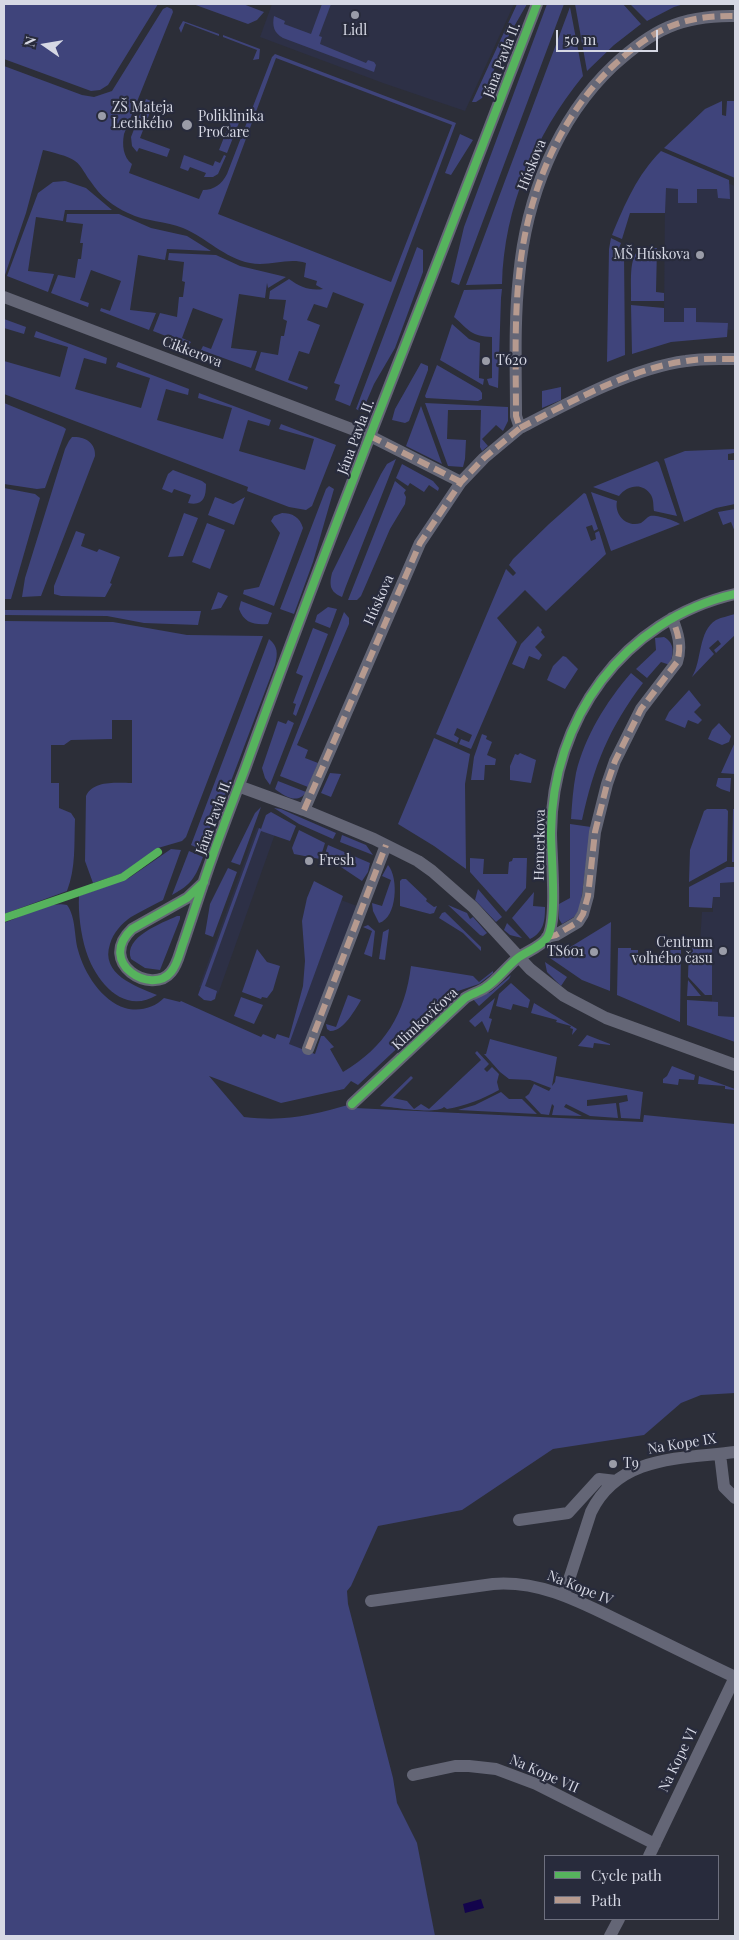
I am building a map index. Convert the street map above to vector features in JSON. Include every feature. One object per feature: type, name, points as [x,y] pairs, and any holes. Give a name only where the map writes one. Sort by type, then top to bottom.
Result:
[{"type":"street","name":"Jána Pavla II.","points":[[204,882],[186,898],[132,929],[126,935],[122,942],[120,957],[122,964],[127,969],[147,980],[160,980],[169,975],[177,962],[238,786],[316,575],[537,4]]},
{"type":"street","name":"Húskova","points":[[520,428],[516,416],[518,297],[523,246],[529,214],[541,178],[564,128],[606,73],[642,41],[664,28],[687,20],[735,16]]},
{"type":"street","name":"Cikkerova","points":[[4,297],[370,436],[461,482]]},
{"type":"street","name":"Húskova","points":[[304,810],[420,544],[461,482],[490,453],[520,428],[581,397],[634,375],[685,361],[735,359]]},
{"type":"street","name":"Hemerkova","points":[[547,937],[552,918],[552,811],[559,769],[569,736],[588,701],[609,670],[655,627],[698,605],[735,594]]},
{"type":"street","points":[[519,958],[539,945],[547,937],[556,935],[578,922],[586,909],[595,832],[615,761],[641,709],[677,662],[680,654],[678,637],[672,618]]},
{"type":"street","points":[[238,786],[304,810],[386,845],[418,861],[473,907],[519,958],[564,996],[606,1018],[735,1065]]},
{"type":"street","points":[[308,1049],[386,845]]},
{"type":"street","name":"Klimkovičova","points":[[352,1104],[465,998],[484,988],[519,958]]},
{"type":"street","name":"Na Kope IX","points":[[564,1595],[591,1512],[597,1500],[616,1481],[639,1466],[669,1460],[735,1452]]},
{"type":"street","points":[[720,1454],[724,1487],[735,1498]]},
{"type":"street","points":[[519,1520],[564,1515],[577,1505],[599,1479],[616,1481]]},
{"type":"street","name":"Na Kope IV","points":[[371,1601],[506,1583],[532,1586],[564,1595],[735,1677]]},
{"type":"street","name":"Na Kope VI","points":[[650,1855],[735,1677]]},
{"type":"street","name":"Na Kope VII","points":[[413,1775],[454,1766],[496,1769],[536,1784],[655,1844]]},
{"type":"street","points":[[610,1936],[618,1920]]},
{"type":"shaded area","points":[[4,4],[158,4],[108,85],[100,90],[91,91],[4,59]]},
{"type":"shaded area","points":[[193,4],[243,4],[264,12],[257,20],[248,24]]},
{"type":"shaded area","points":[[272,4],[514,4],[465,111],[383,83],[260,37]]},
{"type":"shaded area","points":[[322,4],[331,4],[319,36],[322,37],[320,44],[366,63],[368,60],[374,62],[376,65],[374,72],[283,38],[276,31],[273,23],[274,16],[285,21],[284,24],[311,34]]},
{"type":"shaded area","points":[[517,4],[527,4],[508,37],[482,98],[472,102]]},
{"type":"shaded area","points":[[547,4],[564,4],[459,285],[451,282],[464,227]]},
{"type":"shaded area","points":[[575,4],[623,4],[641,24],[614,45],[587,71]]},
{"type":"shaded area","points":[[630,4],[684,4],[647,21]]},
{"type":"shaded area","points":[[167,7],[172,9],[173,12],[124,134],[124,150],[132,164],[129,173],[199,199],[203,190],[214,188],[223,181],[272,57],[275,54],[456,123],[350,406],[335,400],[340,385],[334,383],[364,304],[333,292],[327,308],[314,304],[307,320],[320,325],[309,354],[299,351],[288,380],[308,387],[307,390],[255,370],[261,352],[278,355],[281,336],[284,336],[287,321],[283,319],[286,300],[269,299],[270,291],[289,279],[305,288],[323,289],[316,285],[317,281],[304,277],[306,263],[292,261],[264,264],[250,263],[232,257],[183,228],[128,213],[103,196],[82,168],[72,159],[64,156],[43,150],[26,213],[4,278],[4,66],[82,95],[94,97],[112,91],[163,9]],"holes":[[[276,58],[452,125],[391,282],[218,214]]]},
{"type":"shaded area","points":[[570,7],[583,76],[550,123],[525,173],[509,227],[504,255],[502,284],[466,285]]},
{"type":"shaded area","points":[[183,21],[219,34],[219,36],[185,23],[181,33],[179,28]]},
{"type":"shaded area","points":[[223,35],[260,49],[259,59],[253,60],[257,50],[223,37]]},
{"type":"shaded area","points":[[146,99],[154,102],[140,138],[170,149],[167,157],[139,148],[137,152],[132,146],[131,137]]},
{"type":"shaded area","points":[[722,101],[722,115],[726,116],[727,101],[735,101],[735,178],[664,148],[705,109]]},
{"type":"shaded area","points":[[234,112],[242,115],[227,153],[219,150]]},
{"type":"shaded area","points":[[460,134],[473,140],[451,175],[445,173]]},
{"type":"shaded area","points":[[661,151],[729,180],[730,199],[718,198],[717,189],[697,189],[697,203],[678,203],[678,189],[666,188],[665,213],[630,213],[622,239],[612,235],[638,180]]},
{"type":"shaded area","points":[[184,155],[213,166],[215,161],[220,163],[224,155],[226,156],[218,174],[213,177],[204,177],[206,173],[190,167],[188,171],[180,168]]},
{"type":"shaded area","points":[[65,181],[86,188],[112,210],[65,210],[63,221],[36,217],[28,271],[54,274],[48,292],[7,276],[38,193],[53,182]]},
{"type":"shaded area","name":"MŠ Húskova","points":[[730,184],[735,186],[735,330],[664,328],[665,188]]},
{"type":"shaded area","points":[[67,214],[119,214],[151,228],[187,236],[211,251],[167,249],[165,260],[138,255],[130,310],[156,313],[149,330],[100,311],[101,308],[110,311],[121,281],[91,270],[80,300],[89,303],[88,307],[51,293],[58,275],[75,278],[78,259],[81,259],[83,243],[80,243],[83,224],[66,222]]},
{"type":"shaded area","points":[[611,238],[621,243],[619,248],[624,254],[625,355],[607,362],[609,249]]},
{"type":"shaded area","points":[[417,247],[423,250],[423,272],[395,348],[374,384],[362,412],[356,409]]},
{"type":"shaded area","points":[[642,248],[657,248],[656,292],[664,293],[664,301],[631,301],[632,264],[637,251]]},
{"type":"shaded area","points":[[169,253],[216,255],[240,266],[286,277],[268,288],[267,283],[265,298],[239,294],[231,348],[257,351],[251,368],[201,350],[203,346],[211,349],[223,319],[193,308],[182,338],[191,342],[189,345],[153,331],[160,313],[177,317],[179,297],[183,297],[185,282],[182,281],[184,262],[168,260]]},
{"type":"shaded area","points":[[502,289],[498,388],[489,385],[487,379],[492,378],[492,337],[475,334],[454,317],[464,290]]},
{"type":"shaded area","points":[[631,305],[664,308],[664,322],[684,322],[684,308],[696,308],[696,322],[728,323],[727,337],[671,342],[632,354]]},
{"type":"shaded area","points":[[4,319],[26,327],[24,334],[4,328]]},
{"type":"shaded area","points":[[452,324],[469,339],[480,343],[479,378],[484,379],[483,385],[440,360]]},
{"type":"shaded area","points":[[36,331],[107,358],[106,364],[84,358],[75,389],[141,408],[150,378],[116,367],[118,362],[189,389],[188,395],[166,389],[157,420],[223,439],[232,408],[198,398],[199,393],[271,420],[269,426],[248,420],[239,451],[305,470],[314,439],[279,429],[281,424],[336,445],[312,506],[306,510],[289,507],[247,491],[248,487],[4,394],[4,361],[60,377],[68,347],[34,337]]},
{"type":"shaded area","points":[[421,363],[428,366],[428,370],[409,421],[405,423],[392,420],[395,409]]},
{"type":"shaded area","points":[[437,365],[480,390],[482,399],[478,401],[426,398],[425,396]]},
{"type":"shaded area","points":[[561,387],[561,400],[542,408],[542,391]]},
{"type":"shaded area","points":[[4,403],[66,429],[45,488],[37,489],[4,484]]},
{"type":"shaded area","points":[[425,403],[508,407],[508,421],[503,431],[496,425],[482,439],[488,446],[482,451],[480,447],[481,410],[448,410],[447,439],[466,440],[463,467],[448,466]]},
{"type":"shaded area","points":[[421,406],[442,464],[406,446]]},
{"type":"shaded area","points":[[72,437],[89,441],[94,447],[95,456],[41,596],[22,597],[25,578],[65,449]]},
{"type":"shaded area","points":[[735,449],[734,453],[728,454],[728,460],[735,460],[735,504],[716,508],[684,522],[664,459],[685,451]]},
{"type":"shaded area","points":[[396,459],[342,597],[331,588],[332,573],[381,474],[387,464]]},
{"type":"shaded area","points":[[657,461],[677,516],[654,511],[652,497],[644,488],[631,487],[619,496],[593,487]]},
{"type":"shaded area","points":[[402,464],[433,481],[439,488],[438,491],[429,485],[424,492],[410,483],[408,486],[396,478]]},
{"type":"shaded area","points":[[173,470],[206,484],[203,500],[193,504],[188,503],[191,495],[174,489],[172,493],[162,489],[168,474]]},
{"type":"shaded area","points":[[395,481],[406,490],[404,493],[406,497],[405,504],[390,529],[361,596],[357,600],[348,600]]},
{"type":"shaded area","points":[[329,486],[334,489],[313,562],[294,614],[280,609],[326,489]]},
{"type":"shaded area","points":[[4,488],[35,494],[40,498],[11,599],[4,599]]},
{"type":"shaded area","points":[[591,492],[617,501],[619,515],[630,524],[641,523],[649,517],[657,516],[680,524],[611,551]]},
{"type":"shaded area","points":[[584,493],[586,494],[598,529],[594,531],[592,525],[586,527],[591,541],[596,539],[595,533],[599,531],[606,554],[546,611],[525,590],[497,618],[517,642],[471,749],[459,744],[461,739],[469,742],[472,735],[457,728],[454,735],[459,738],[457,743],[436,734],[506,569],[513,576],[516,573],[509,565],[513,559]]},
{"type":"shaded area","points":[[215,497],[233,504],[245,497],[234,525],[208,515]]},
{"type":"shaded area","points":[[735,509],[735,532],[731,522],[723,525],[718,512]]},
{"type":"shaded area","points":[[184,513],[198,518],[183,556],[168,557]]},
{"type":"shaded area","points":[[282,513],[295,516],[303,528],[274,606],[243,594],[244,590],[259,587],[280,533],[271,521],[274,516]]},
{"type":"shaded area","points":[[207,523],[225,530],[210,569],[192,562]]},
{"type":"shaded area","points":[[76,531],[85,534],[81,546],[97,552],[99,549],[120,557],[110,583],[112,584],[105,597],[61,596],[54,594],[54,586]]},
{"type":"shaded area","points":[[218,592],[228,596],[221,608],[211,610]]},
{"type":"shaded area","points":[[241,601],[272,613],[268,624],[258,624],[247,620],[239,609]]},
{"type":"shaded area","points":[[328,607],[337,609],[330,628],[315,622],[317,615]]},
{"type":"shaded area","points":[[4,610],[201,611],[198,625],[144,623],[107,616],[4,615]]},
{"type":"shaded area","points":[[344,612],[349,618],[349,624],[297,745],[308,750],[305,758],[318,763],[308,787],[280,776]]},
{"type":"shaded area","points":[[735,614],[735,635],[716,653],[714,650],[721,644],[718,640],[709,648],[714,654],[692,677],[703,639],[710,625],[718,619]]},
{"type":"shaded area","points":[[4,621],[113,622],[187,635],[263,636],[186,837],[182,841],[158,848],[123,873],[93,883],[85,861],[86,796],[94,787],[100,785],[132,783],[132,720],[112,720],[112,739],[71,740],[64,745],[51,745],[51,783],[59,783],[59,808],[71,813],[75,819],[74,856],[70,882],[67,891],[4,914]]},
{"type":"shaded area","points":[[538,626],[545,637],[535,647],[542,655],[539,660],[529,656],[524,669],[512,664],[521,644]]},
{"type":"shaded area","points":[[313,628],[328,634],[296,716],[293,714],[296,704],[293,703],[303,676],[296,673]]},
{"type":"shaded area","points":[[664,637],[672,646],[673,653],[670,665],[661,662],[647,678],[636,669],[656,650],[655,638]]},
{"type":"shaded area","points":[[269,639],[274,644],[276,650],[275,665],[214,826],[211,825],[202,850],[191,845]]},
{"type":"shaded area","points":[[563,656],[578,669],[565,689],[547,680],[553,666]]},
{"type":"shaded area","points":[[631,673],[643,683],[621,716],[604,748],[592,782],[582,820],[571,819],[576,773],[585,746],[605,708]]},
{"type":"shaded area","points":[[689,690],[701,705],[694,712],[702,720],[698,724],[688,720],[685,728],[665,720],[669,712]]},
{"type":"shaded area","points":[[288,720],[294,723],[270,785],[265,778],[262,768],[278,721],[286,724]]},
{"type":"shaded area","points":[[719,723],[731,736],[729,742],[722,745],[708,739],[712,730]]},
{"type":"shaded area","points":[[482,734],[487,736],[486,739],[492,742],[487,755],[496,759],[495,765],[485,765],[484,780],[471,780],[474,757]]},
{"type":"shaded area","points":[[434,738],[470,754],[465,784],[466,869],[434,846],[398,824]]},
{"type":"shaded area","points":[[735,742],[735,774],[721,773]]},
{"type":"shaded area","points":[[520,753],[536,760],[531,783],[510,780],[510,766],[515,754],[518,755]]},
{"type":"shaded area","points":[[330,773],[341,774],[331,797],[321,793]]},
{"type":"shaded area","points":[[718,778],[731,778],[730,792],[716,786]]},
{"type":"shaded area","points":[[278,781],[306,792],[299,798],[291,798],[275,789]]},
{"type":"shaded area","points":[[261,807],[240,865],[231,862],[255,813]]},
{"type":"shaded area","points":[[274,808],[281,809],[336,833],[333,839],[299,824]]},
{"type":"shaded area","points":[[707,809],[726,809],[728,811],[727,861],[689,882],[690,850],[704,811]]},
{"type":"shaded area","points":[[733,809],[735,809],[735,862],[732,862]]},
{"type":"shaded area","points":[[271,812],[296,826],[290,841],[261,831],[205,986],[217,991],[215,999],[211,1001],[204,1000],[198,995],[259,828],[261,829],[266,815]]},
{"type":"shaded area","points":[[570,824],[591,827],[580,909],[574,917],[562,924],[559,919],[559,904],[570,898]]},
{"type":"shaded area","points":[[257,827],[275,834],[218,994],[199,987]]},
{"type":"shaded area","points":[[299,830],[325,843],[320,859],[294,854],[292,848]]},
{"type":"shaded area","points":[[342,835],[366,845],[373,855],[340,842]]},
{"type":"shaded area","points":[[328,845],[370,863],[368,872],[362,881],[341,867],[323,860]]},
{"type":"shaded area","points":[[171,849],[181,850],[163,900],[131,917],[121,925],[111,940],[108,954],[110,963],[122,977],[130,983],[157,995],[145,1000],[133,1001],[122,998],[103,983],[90,962],[81,931],[79,896],[129,878]]},
{"type":"shaded area","points":[[189,851],[203,857],[198,870],[192,880],[172,895]]},
{"type":"shaded area","points":[[470,858],[484,859],[483,874],[508,874],[509,862],[513,858],[527,858],[526,888],[506,912],[470,872]]},
{"type":"shaded area","points":[[388,865],[394,879],[393,906],[390,914],[379,923],[373,911],[372,903],[382,906],[391,880],[382,876]]},
{"type":"shaded area","points":[[727,867],[735,867],[735,882],[720,883],[720,897],[713,897],[712,908],[689,907],[689,887]]},
{"type":"shaded area","points":[[228,868],[237,872],[213,937],[205,934],[210,904]]},
{"type":"shaded area","points":[[406,879],[427,899],[426,901],[434,907],[437,906],[434,913],[430,914],[400,906],[400,881]]},
{"type":"shaded area","points":[[314,881],[343,896],[289,1044],[315,1054],[321,1036],[324,1036],[334,1047],[330,1049],[343,1072],[370,1052],[391,1028],[404,999],[411,966],[473,976],[479,982],[493,971],[493,973],[479,984],[458,991],[358,1085],[351,1081],[344,1089],[281,1103],[209,1076],[244,1117],[286,1118],[352,1104],[355,1108],[643,1122],[644,1115],[735,1124],[735,1393],[701,1395],[681,1403],[644,1435],[553,1449],[462,1510],[378,1526],[347,1591],[348,1604],[393,1778],[397,1803],[417,1843],[435,1936],[4,1936],[4,923],[44,907],[60,904],[67,905],[72,915],[78,950],[89,977],[102,993],[117,1004],[136,1010],[151,1007],[164,998],[181,1001],[261,1037],[263,1034],[275,1039],[277,1034],[289,1038],[303,986],[305,961],[302,921],[307,898]]},
{"type":"shaded area","name":"Centrum voľného času","points":[[720,882],[734,882],[735,1017],[718,1016],[712,1002],[712,943],[700,942],[702,912],[713,912],[713,897]]},
{"type":"shaded area","points":[[478,889],[502,917],[496,922],[475,900]]},
{"type":"shaded area","points":[[534,892],[533,906],[545,907],[545,917],[541,929],[530,939],[512,918]]},
{"type":"shaded area","points":[[341,900],[357,906],[304,1050],[288,1044]]},
{"type":"shaded area","points":[[448,905],[467,913],[470,919],[473,917],[487,933],[483,936],[480,935]]},
{"type":"shaded area","points":[[445,912],[481,947],[481,951],[463,933],[439,918]]},
{"type":"shaded area","points":[[180,916],[180,919],[160,970],[145,968],[131,959],[130,951],[138,938],[145,932]]},
{"type":"shaded area","points":[[611,922],[610,991],[582,980],[547,956],[554,946],[559,954]]},
{"type":"shaded area","points":[[507,923],[522,938],[510,935],[504,930]]},
{"type":"shaded area","points":[[368,925],[375,931],[372,957],[364,954],[372,931],[363,927]]},
{"type":"shaded area","points":[[389,929],[385,960],[379,959],[383,932]]},
{"type":"shaded area","points":[[694,942],[712,943],[712,995],[705,995],[688,977],[689,946]]},
{"type":"shaded area","points":[[618,948],[638,950],[638,959],[663,959],[664,950],[681,950],[680,1022],[617,995]]},
{"type":"shaded area","points":[[257,949],[267,962],[280,966],[273,990],[267,998],[262,997],[261,999],[242,992]]},
{"type":"shaded area","points":[[545,962],[567,977],[561,986],[547,972]]},
{"type":"shaded area","points":[[511,975],[479,1006],[473,999],[491,992]]},
{"type":"shaded area","points":[[688,980],[701,996],[687,996]]},
{"type":"shaded area","points":[[511,983],[530,1000],[528,1008],[513,1004],[511,1010],[496,1006],[499,994]]},
{"type":"shaded area","points":[[348,995],[361,1000],[344,1024],[330,1031],[327,1029],[326,1024],[336,1027]]},
{"type":"shaded area","points":[[241,997],[263,1005],[254,1024],[234,1016]]},
{"type":"shaded area","points":[[495,998],[489,1018],[492,1019],[488,1033],[482,1021],[475,1027],[469,1021]]},
{"type":"shaded area","points":[[687,1000],[718,1002],[718,1016],[735,1017],[735,1042],[687,1025]]},
{"type":"shaded area","points":[[534,1003],[577,1029],[572,1035],[573,1029],[570,1028],[571,1026],[531,1013]]},
{"type":"shaded area","points":[[587,1035],[610,1045],[594,1043],[593,1048],[578,1046]]},
{"type":"shaded area","points":[[490,1039],[557,1057],[552,1086],[556,1076],[643,1092],[640,1119],[621,1118],[619,1103],[628,1101],[627,1095],[587,1100],[587,1106],[616,1103],[618,1118],[590,1116],[566,1104],[564,1107],[582,1116],[552,1115],[554,1106],[552,1104],[549,1115],[541,1114],[525,1097],[529,1094],[534,1084],[549,1091],[551,1088],[530,1080],[509,1079],[500,1072],[484,1054],[486,1054]]},
{"type":"shaded area","points":[[477,1051],[489,1064],[484,1069],[487,1072],[492,1067],[499,1074],[497,1082],[499,1090],[474,1102],[447,1109],[444,1107],[423,1110],[380,1106],[411,1076],[413,1078],[393,1098],[407,1101],[414,1109],[421,1104],[429,1109],[481,1060],[475,1053]]},
{"type":"shaded area","points":[[672,1066],[695,1075],[694,1080],[679,1079],[678,1085],[663,1083],[663,1079],[667,1076]]},
{"type":"shaded area","points":[[699,1076],[735,1089],[735,1090],[725,1089],[725,1086],[698,1084]]},
{"type":"shaded area","points":[[501,1092],[509,1099],[522,1099],[537,1114],[458,1110],[475,1105]]},
{"type":"shaded area","points":[[481,1899],[484,1908],[465,1913],[463,1904]]},
{"type":"marked path","points":[[304,810],[420,543],[461,482],[484,458],[520,428],[516,416],[516,328],[519,276],[529,218],[537,190],[547,162],[560,136],[575,111],[593,87],[627,53],[641,43],[668,27],[683,22],[716,16],[735,16]]},
{"type":"marked path","points":[[520,428],[601,388],[644,371],[692,360],[735,359]]},
{"type":"marked path","points":[[370,436],[461,482]]},
{"type":"marked path","points":[[547,937],[556,935],[578,922],[583,914],[588,896],[595,832],[615,761],[641,709],[677,662],[679,640],[672,618]]},
{"type":"marked path","points":[[308,1049],[386,845]]},
{"type":"cycle path","points":[[204,882],[187,898],[132,929],[123,942],[120,953],[124,964],[131,972],[141,978],[152,980],[162,978],[171,972],[179,957],[184,941],[202,887],[207,872],[217,842],[308,598],[537,4]]},
{"type":"cycle path","points":[[352,1104],[465,998],[490,985],[519,957],[547,938],[550,930],[553,903],[551,833],[555,791],[564,751],[580,714],[601,680],[628,651],[659,626],[695,607],[735,594]]},
{"type":"cycle path","points":[[4,918],[123,877],[158,852]]},
{"type":"place","name":"Lidl","points":[[355,15]]},
{"type":"place","name":"ZŠ Mateja Lechkého","points":[[102,116]]},
{"type":"place","name":"Poliklinika ProCare","points":[[187,125]]},
{"type":"place","name":"MŠ Húskova","points":[[700,255]]},
{"type":"place","name":"T620","points":[[486,361]]},
{"type":"place","name":"Fresh","points":[[309,861]]},
{"type":"place","name":"Centrum voľného času","points":[[723,951]]},
{"type":"place","name":"TS601","points":[[594,952]]},
{"type":"place","name":"T9","points":[[613,1464]]}]
